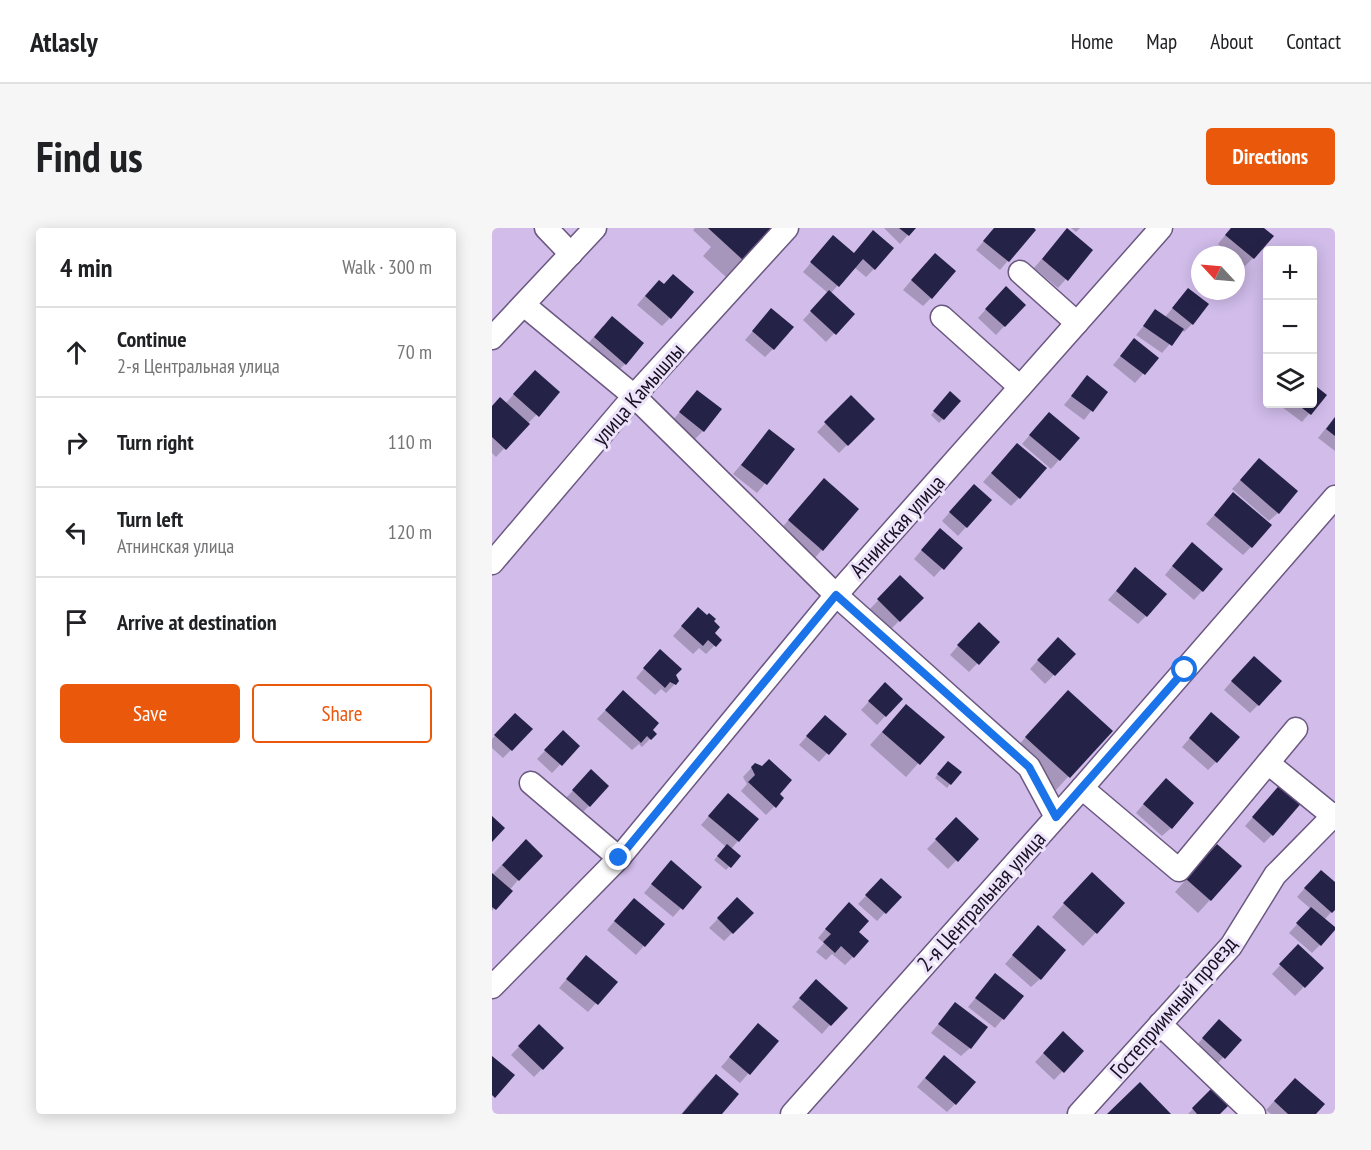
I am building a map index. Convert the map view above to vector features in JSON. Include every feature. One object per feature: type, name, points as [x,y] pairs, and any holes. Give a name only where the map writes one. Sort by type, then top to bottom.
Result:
[{"type":"street","points":[[546,228],[571,254]]},
{"type":"street","points":[[492,338],[595,228]]},
{"type":"street","name":"улица Камышлы","points":[[492,563],[634,396],[787,228]]},
{"type":"street","name":"Атнинская улица","points":[[492,987],[619,858],[836,595],[1161,228]]},
{"type":"street","points":[[1020,272],[1077,323]]},
{"type":"street","points":[[524,305],[634,396],[836,595],[1029,767],[1056,817]]},
{"type":"street","points":[[942,317],[1020,387]]},
{"type":"street","name":"2-я Центральная улица","points":[[792,1114],[1082,788],[1335,497]]},
{"type":"street","points":[[1082,788],[1179,870],[1296,729]]},
{"type":"street","points":[[1268,763],[1334,815]]},
{"type":"street","points":[[531,783],[619,858]]},
{"type":"street","name":"Гостеприимный проезд","points":[[1079,1114],[1231,946],[1275,875],[1334,815]]},
{"type":"street","points":[[1160,1024],[1254,1114]]},
{"type":"building","points":[[708,228],[775,228],[744,261]]},
{"type":"building","points":[[899,228],[916,228],[909,236]]},
{"type":"building","points":[[994,228],[1034,228],[1036,230],[1009,262],[983,241]]},
{"type":"building","points":[[1067,228],[1093,250],[1068,281],[1042,259]]},
{"type":"building","points":[[1231,228],[1264,228],[1274,236],[1254,259],[1245,252],[1245,246],[1238,246],[1225,235]]},
{"type":"building","points":[[873,230],[894,248],[875,270],[863,259],[839,287],[810,262],[833,235],[854,253]]},
{"type":"building","points":[[935,253],[956,271],[932,299],[911,280]]},
{"type":"building","points":[[673,274],[694,292],[671,319],[645,296],[659,280],[664,284]]},
{"type":"building","points":[[1006,286],[1026,305],[1005,327],[985,309]]},
{"type":"building","points":[[1188,288],[1191,290],[1191,300],[1204,300],[1209,304],[1193,325],[1172,308]]},
{"type":"building","points":[[829,290],[855,314],[836,335],[810,311]]},
{"type":"building","points":[[771,308],[794,327],[774,350],[752,331]]},
{"type":"building","points":[[1155,309],[1184,329],[1172,346],[1143,326]]},
{"type":"building","points":[[612,316],[644,343],[626,365],[594,337]]},
{"type":"building","points":[[1134,338],[1159,358],[1145,375],[1120,356]]},
{"type":"building","points":[[535,370],[560,392],[539,417],[513,394]]},
{"type":"building","points":[[1087,375],[1108,392],[1093,412],[1071,396]]},
{"type":"building","points":[[1317,387],[1327,395],[1317,408]]},
{"type":"building","points":[[697,390],[722,409],[704,432],[679,412]]},
{"type":"building","points":[[950,391],[961,401],[944,420],[933,411]]},
{"type":"building","points":[[851,395],[875,419],[848,446],[824,422]]},
{"type":"building","points":[[500,397],[530,424],[506,450],[492,437],[492,406]]},
{"type":"building","points":[[1302,408],[1317,408],[1311,415]]},
{"type":"building","points":[[1049,412],[1080,438],[1060,461],[1029,435]]},
{"type":"building","points":[[1335,417],[1335,436],[1326,429]]},
{"type":"building","points":[[769,429],[795,449],[767,485],[741,465]]},
{"type":"building","points":[[1017,443],[1047,468],[1020,499],[991,473]]},
{"type":"building","points":[[1259,458],[1298,491],[1279,514],[1240,480]]},
{"type":"building","points":[[824,478],[859,509],[823,551],[788,520]]},
{"type":"building","points":[[974,484],[992,500],[967,528],[949,512]]},
{"type":"building","points":[[1233,492],[1272,525],[1252,548],[1214,515]]},
{"type":"building","points":[[940,528],[963,548],[944,570],[921,550]]},
{"type":"building","points":[[1192,542],[1223,569],[1203,592],[1172,566]]},
{"type":"building","points":[[1135,567],[1167,594],[1147,617],[1116,591]]},
{"type":"building","points":[[900,575],[924,598],[900,622],[877,599]]},
{"type":"building","points":[[698,607],[716,619],[714,621],[720,627],[715,633],[722,640],[716,647],[708,640],[703,646],[681,626]]},
{"type":"building","points":[[979,622],[1000,642],[979,665],[957,645]]},
{"type":"building","points":[[1058,637],[1076,654],[1055,676],[1037,660]]},
{"type":"building","points":[[660,649],[682,669],[676,675],[679,681],[676,685],[670,682],[665,688],[643,668]]},
{"type":"building","points":[[1254,656],[1282,681],[1259,706],[1231,681]]},
{"type":"building","points":[[885,682],[903,699],[886,717],[868,701]]},
{"type":"building","points":[[623,690],[659,723],[653,730],[657,734],[651,740],[647,736],[641,743],[605,710]]},
{"type":"building","points":[[1068,690],[1113,731],[1070,778],[1025,737]]},
{"type":"building","points":[[906,704],[945,737],[920,765],[882,732]]},
{"type":"building","points":[[1211,712],[1240,737],[1217,763],[1189,738]]},
{"type":"building","points":[[515,713],[533,729],[512,751],[494,735]]},
{"type":"building","points":[[825,715],[847,734],[829,755],[806,736]]},
{"type":"building","points":[[563,730],[580,746],[562,766],[544,750]]},
{"type":"building","points":[[769,759],[792,780],[780,794],[784,798],[776,808],[748,782],[755,775],[751,767],[755,763],[762,766]]},
{"type":"building","points":[[948,761],[962,772],[951,785],[937,774]]},
{"type":"building","points":[[591,769],[609,786],[590,807],[572,790]]},
{"type":"building","points":[[1166,778],[1194,803],[1172,829],[1143,804]]},
{"type":"building","points":[[1283,781],[1304,800],[1273,836],[1252,817]]},
{"type":"building","points":[[728,793],[759,819],[739,842],[708,816]]},
{"type":"building","points":[[492,816],[505,828],[492,842]]},
{"type":"building","points":[[956,817],[979,839],[958,862],[935,839]]},
{"type":"building","points":[[526,839],[543,856],[519,881],[502,865]]},
{"type":"building","points":[[727,844],[741,856],[731,868],[717,856]]},
{"type":"building","points":[[1217,844],[1242,866],[1211,901],[1186,879]]},
{"type":"building","points":[[671,860],[702,887],[683,910],[651,884]]},
{"type":"building","points":[[1321,870],[1335,882],[1335,910],[1332,913],[1304,888]]},
{"type":"building","points":[[1092,872],[1125,903],[1097,934],[1063,903]]},
{"type":"building","points":[[492,873],[513,891],[496,910],[492,907]]},
{"type":"building","points":[[881,878],[902,897],[886,914],[865,895]]},
{"type":"building","points":[[737,897],[754,913],[733,934],[717,918]]},
{"type":"building","points":[[634,898],[665,924],[645,947],[614,921]]},
{"type":"building","points":[[849,902],[869,921],[859,932],[869,941],[854,958],[841,946],[835,953],[823,942],[831,934],[825,929]]},
{"type":"building","points":[[1311,907],[1335,927],[1321,946],[1296,923]]},
{"type":"building","points":[[1038,925],[1066,950],[1041,980],[1012,955]]},
{"type":"building","points":[[1298,944],[1324,968],[1305,988],[1279,964]]},
{"type":"building","points":[[586,955],[618,982],[598,1005],[566,979]]},
{"type":"building","points":[[995,973],[1024,996],[1004,1020],[975,998]]},
{"type":"building","points":[[816,979],[848,1008],[831,1026],[799,998]]},
{"type":"building","points":[[955,1002],[988,1027],[971,1049],[938,1024]]},
{"type":"building","points":[[1219,1019],[1242,1040],[1225,1059],[1202,1038]]},
{"type":"building","points":[[758,1023],[779,1041],[750,1075],[729,1057]]},
{"type":"building","points":[[539,1024],[564,1048],[543,1070],[518,1046]]},
{"type":"building","points":[[1063,1031],[1084,1051],[1064,1073],[1043,1053]]},
{"type":"building","points":[[944,1055],[976,1082],[956,1105],[925,1078]]},
{"type":"building","points":[[492,1056],[515,1075],[495,1098],[492,1095]]},
{"type":"building","points":[[716,1074],[739,1094],[722,1114],[682,1114]]},
{"type":"building","points":[[1295,1078],[1325,1104],[1316,1114],[1288,1114],[1274,1101]]},
{"type":"building","points":[[1140,1082],[1171,1114],[1107,1114]]},
{"type":"building","points":[[1213,1087],[1230,1104],[1220,1114],[1197,1114],[1192,1108]]},
{"type":"route","points":[[619,858],[836,595],[1029,767],[1056,817],[1185,670]]}]
